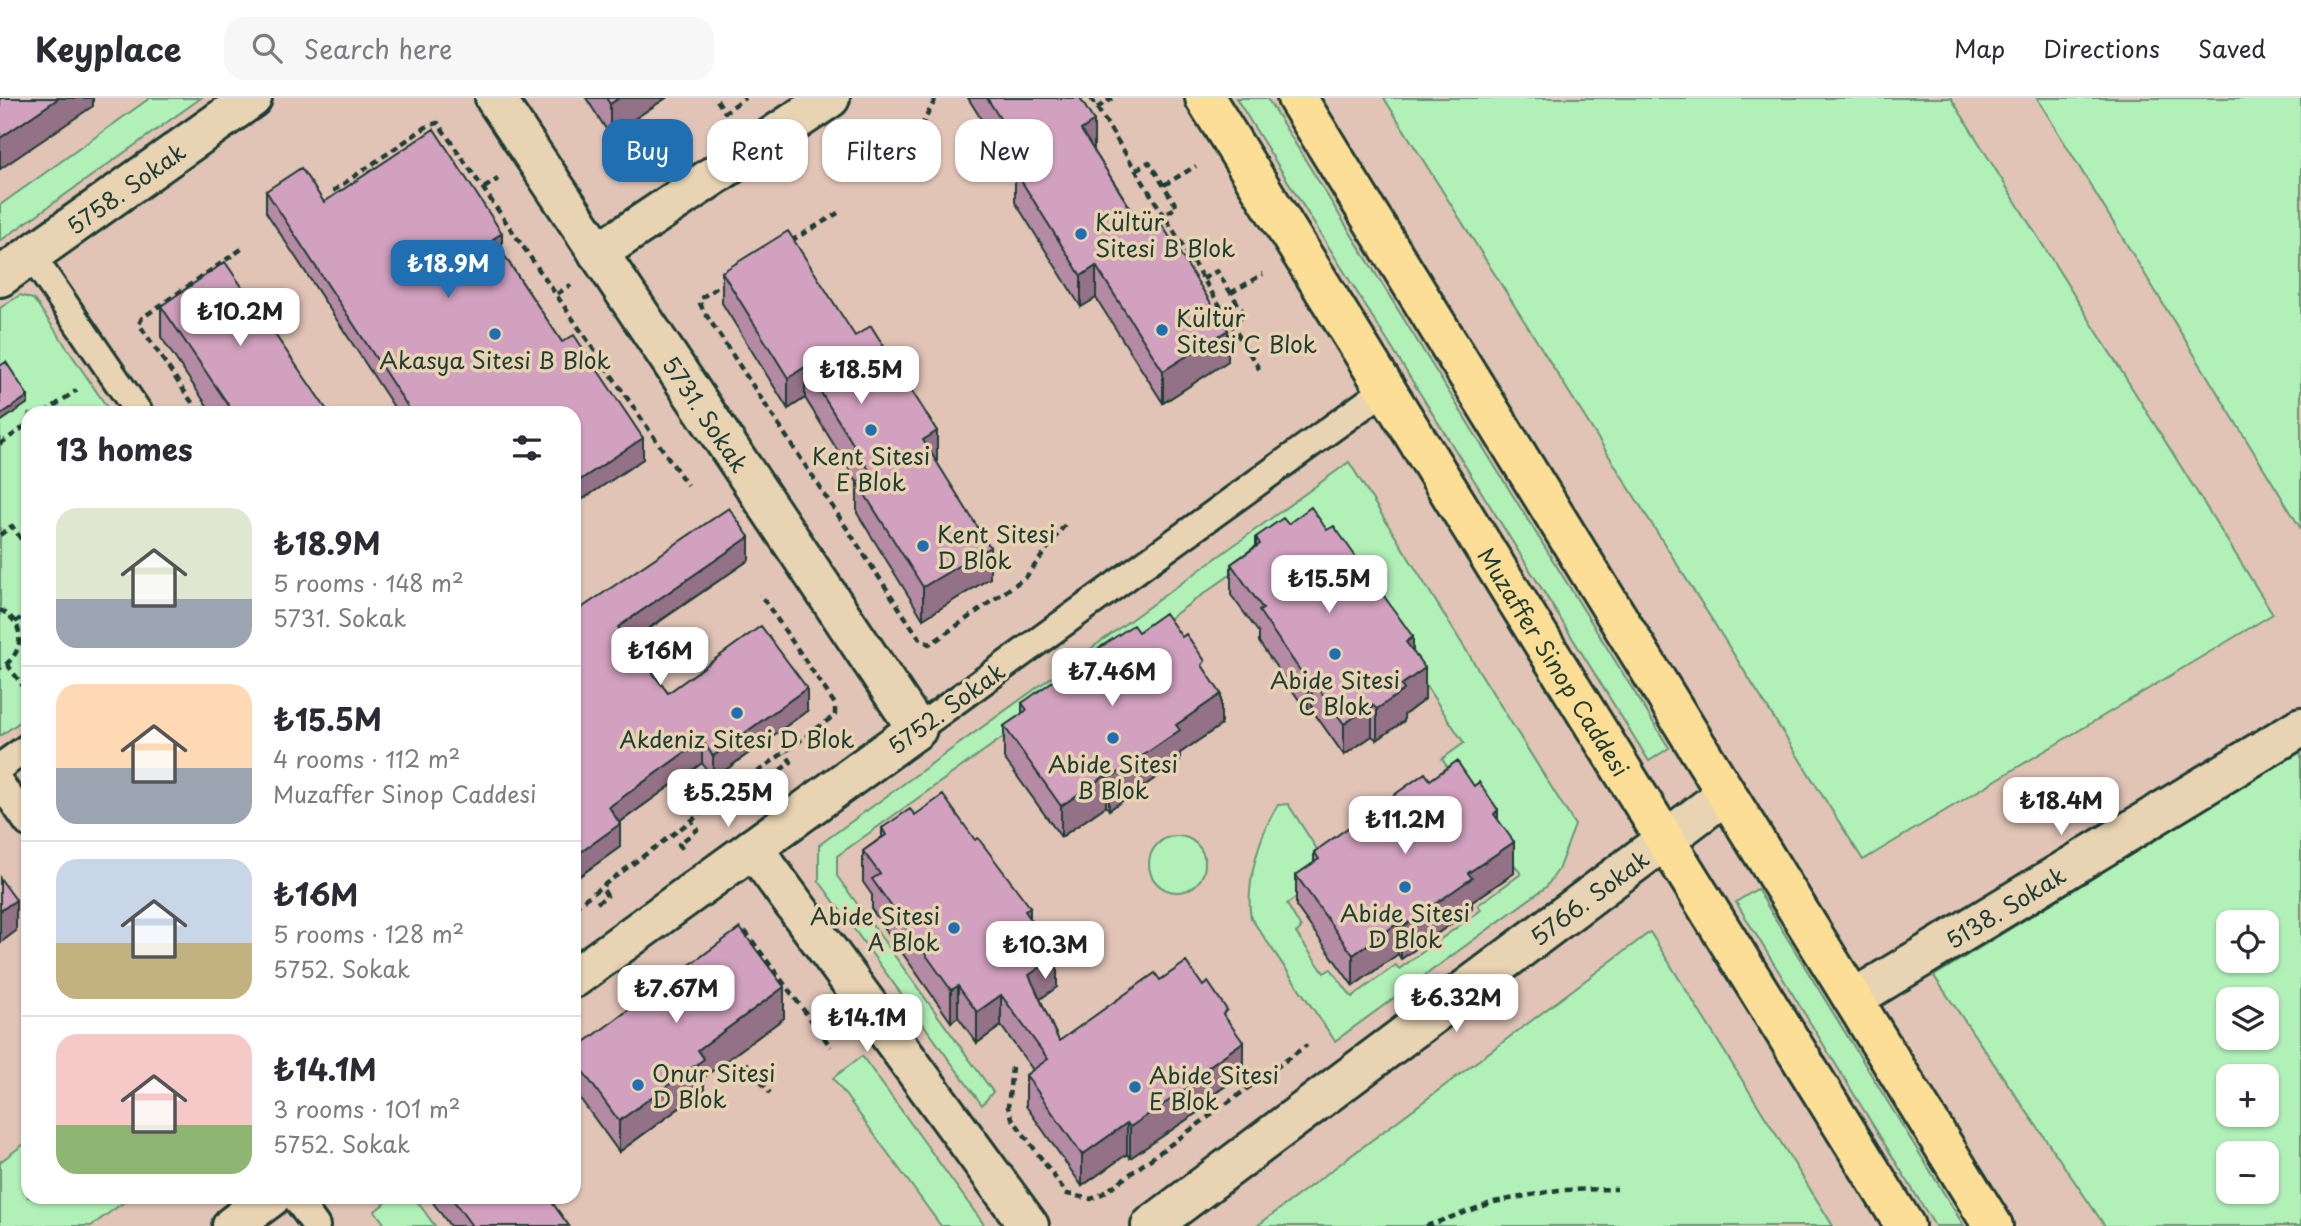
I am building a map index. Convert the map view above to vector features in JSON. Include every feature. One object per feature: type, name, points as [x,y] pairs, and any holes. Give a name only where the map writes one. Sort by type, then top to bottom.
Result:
[{"type":"main road","name":"Muzaffer Sinop Caddesi","points":[[1205,98],[1905,1226]]},
{"type":"main road","points":[[1297,98],[1993,1226]]},
{"type":"street","name":"5758. Sokak","points":[[0,277],[252,98]]},
{"type":"street","name":"5731. Sokak","points":[[495,98],[917,729]]},
{"type":"street","points":[[598,253],[830,98]]},
{"type":"street","name":"5138. Sokak","points":[[1853,999],[2301,727]]},
{"type":"street","name":"5752. Sokak","points":[[581,973],[917,729]]},
{"type":"street","name":"5766. Sokak","points":[[1151,1226],[1726,794]]},
{"type":"street","points":[[752,848],[1029,1226]]},
{"type":"street","points":[[232,1226],[262,1204]]},
{"type":"lane","points":[[32,255],[134,406]]},
{"type":"lane","name":"5752. Sokak","points":[[917,729],[1386,388]]},
{"type":"lane","points":[[0,767],[21,752]]},
{"type":"lane","points":[[0,783],[21,813]]},
{"type":"lane","points":[[300,1204],[316,1226]]},
{"type":"path","points":[[717,100],[725,112],[745,98]]},
{"type":"path","points":[[925,119],[936,98]]},
{"type":"path","points":[[1091,98],[1261,372]]},
{"type":"path","points":[[1097,108],[1111,100],[1110,98]]},
{"type":"path","points":[[333,191],[429,125],[439,123],[687,485]]},
{"type":"path","points":[[1164,185],[1204,161]]},
{"type":"path","points":[[1136,170],[1149,162],[1164,185],[1177,207],[1163,215]]},
{"type":"path","points":[[783,246],[838,213]]},
{"type":"path","points":[[194,406],[139,324],[142,318],[243,248]]},
{"type":"path","points":[[1231,293],[1271,269]]},
{"type":"path","points":[[1203,279],[1217,271],[1245,315],[1231,324]]},
{"type":"path","points":[[738,274],[705,294],[700,303],[924,643],[934,641],[1026,577],[1067,522]]},
{"type":"path","points":[[54,406],[81,387]]},
{"type":"path","points":[[0,444],[21,429]]},
{"type":"path","points":[[0,535],[12,526],[21,539]]},
{"type":"path","points":[[581,902],[835,715],[836,708],[760,594]]},
{"type":"path","points":[[0,610],[15,622],[19,629],[20,645],[17,653],[0,668]]},
{"type":"path","points":[[15,622],[21,618]]},
{"type":"path","points":[[7,664],[21,683]]},
{"type":"path","points":[[781,783],[775,774],[791,762],[785,753]]},
{"type":"path","points":[[684,853],[679,844],[697,830],[692,821]]},
{"type":"path","points":[[590,908],[607,896],[602,887]]},
{"type":"path","points":[[745,931],[831,1048]]},
{"type":"path","points":[[1012,1067],[1009,1112],[1067,1195],[1091,1199],[1104,1193],[1307,1045]]},
{"type":"path","points":[[746,1063],[770,1093]]},
{"type":"path","points":[[1426,1226],[1494,1202],[1559,1190],[1617,1189]]},
{"type":"green space","points":[[150,98],[201,98],[0,241],[0,205]]},
{"type":"green space","points":[[1236,98],[1267,98],[1669,748],[1649,761]]},
{"type":"green space","points":[[1384,98],[1951,98],[2273,614],[1863,860]]},
{"type":"green space","points":[[2037,98],[2301,98],[2301,529]]},
{"type":"green space","points":[[20,295],[33,299],[106,406],[21,406],[21,721],[0,736],[0,308]]},
{"type":"green space","points":[[1349,462],[1575,825],[1558,870],[1546,887],[1335,1041],[1251,918],[1252,875],[1265,829],[1278,805],[1288,804],[1327,865],[1309,888],[1287,904],[1301,928],[1296,933],[1324,973],[1331,969],[1352,997],[1396,965],[1399,969],[1481,910],[1478,905],[1521,874],[1442,759],[1464,743],[1418,674],[1283,537],[837,856],[837,876],[993,1092],[982,1105],[819,881],[819,845]]},
{"type":"green space","points":[[2301,749],[2301,1226],[2105,1226],[1934,976]]},
{"type":"green space","points":[[1177,836],[1188,838],[1197,844],[1203,853],[1203,875],[1197,884],[1188,890],[1177,892],[1166,890],[1157,884],[1151,875],[1149,864],[1151,853],[1157,844],[1166,838]]},
{"type":"green space","points":[[1757,889],[1964,1226],[1935,1226],[1736,902]]},
{"type":"green space","points":[[1650,932],[1833,1226],[1257,1226]]},
{"type":"green space","points":[[862,1056],[985,1226],[941,1226],[833,1078]]},
{"type":"green space","points":[[21,1146],[21,1204],[121,1204],[91,1226],[0,1226],[0,1162]]},
{"type":"green space","points":[[384,1204],[419,1204],[435,1226],[386,1226],[375,1211]]},
{"type":"building","points":[[0,98],[59,98],[0,138]]},
{"type":"building","points":[[606,98],[619,98],[610,104]]},
{"type":"building","points":[[987,98],[1080,98],[1094,121],[1081,130],[1147,235],[1162,225],[1228,330],[1163,371],[1096,266],[1081,276],[1022,182],[1053,182],[1053,119],[1000,119]]},
{"type":"building","points":[[434,129],[502,233],[493,239],[562,342],[574,335],[643,438],[581,479],[581,406],[407,406],[266,191],[301,168],[324,202]]},
{"type":"building","points":[[788,231],[855,336],[871,326],[937,431],[923,440],[990,547],[923,587],[857,482],[871,473],[805,367],[788,378],[722,272]]},
{"type":"building","points":[[225,262],[324,406],[229,406],[161,306]]},
{"type":"building","points":[[6,362],[28,396],[0,415],[0,366]]},
{"type":"building","name":"Abide Sitesi C Blok","points":[[1311,507],[1327,530],[1334,526],[1413,637],[1406,642],[1425,668],[1401,685],[1404,690],[1377,709],[1372,705],[1344,724],[1312,679],[1308,682],[1259,611],[1263,609],[1231,564],[1260,544],[1256,537],[1283,518],[1288,524]]},
{"type":"building","points":[[729,508],[749,537],[618,627],[668,693],[761,626],[807,688],[713,756],[702,740],[609,807],[620,824],[581,852],[581,608]]},
{"type":"building","name":"Abide Sitesi B Blok","points":[[1165,613],[1182,637],[1186,634],[1205,661],[1202,665],[1221,694],[1176,725],[1180,730],[1109,779],[1106,775],[1061,806],[1004,726],[1027,710],[1022,703],[1102,646],[1133,625],[1138,632]]},
{"type":"building","name":"Abide Sitesi D Blok","points":[[1457,761],[1474,786],[1479,782],[1498,810],[1494,814],[1514,842],[1468,873],[1472,878],[1401,928],[1398,923],[1353,955],[1296,875],[1319,859],[1314,852],[1425,773],[1430,780]]},
{"type":"building","points":[[943,795],[975,840],[978,838],[1030,907],[1025,911],[1057,956],[1029,975],[1059,1041],[1155,973],[1160,980],[1186,962],[1203,986],[1208,982],[1227,1010],[1223,1014],[1243,1042],[1198,1074],[1201,1079],[1130,1127],[1127,1123],[1082,1155],[1026,1075],[1048,1059],[1001,995],[977,1012],[958,986],[951,990],[872,879],[880,874],[863,851],[886,835],[882,828],[910,809],[915,815]]},
{"type":"building","points":[[0,878],[16,900],[0,911]]},
{"type":"building","points":[[740,928],[784,987],[698,1050],[704,1059],[619,1121],[581,1069],[581,1045]]},
{"type":"building","points":[[456,1204],[553,1204],[569,1226],[472,1226]]},
{"type":"place","name":"Kültür Sitesi B Blok","points":[[1081,234]]},
{"type":"place","name":"Kültür Sitesi C Blok","points":[[1162,330]]},
{"type":"place","name":"Akasya Sitesi B Blok","points":[[495,334]]},
{"type":"place","name":"Kent Sitesi E Blok","points":[[871,430]]},
{"type":"place","name":"Kent Sitesi D Blok","points":[[923,546]]},
{"type":"place","name":"Abide Sitesi C Blok","points":[[1335,654]]},
{"type":"place","name":"Akdeniz Sitesi D Blok","points":[[737,713]]},
{"type":"place","name":"Abide Sitesi B Blok","points":[[1113,738]]},
{"type":"place","name":"Abide Sitesi D Blok","points":[[1405,887]]},
{"type":"place","name":"Abide Sitesi A Blok","points":[[954,928]]},
{"type":"place","name":"Onur Sitesi D Blok","points":[[638,1085]]},
{"type":"place","name":"Abide Sitesi E Blok","points":[[1135,1087]]}]
